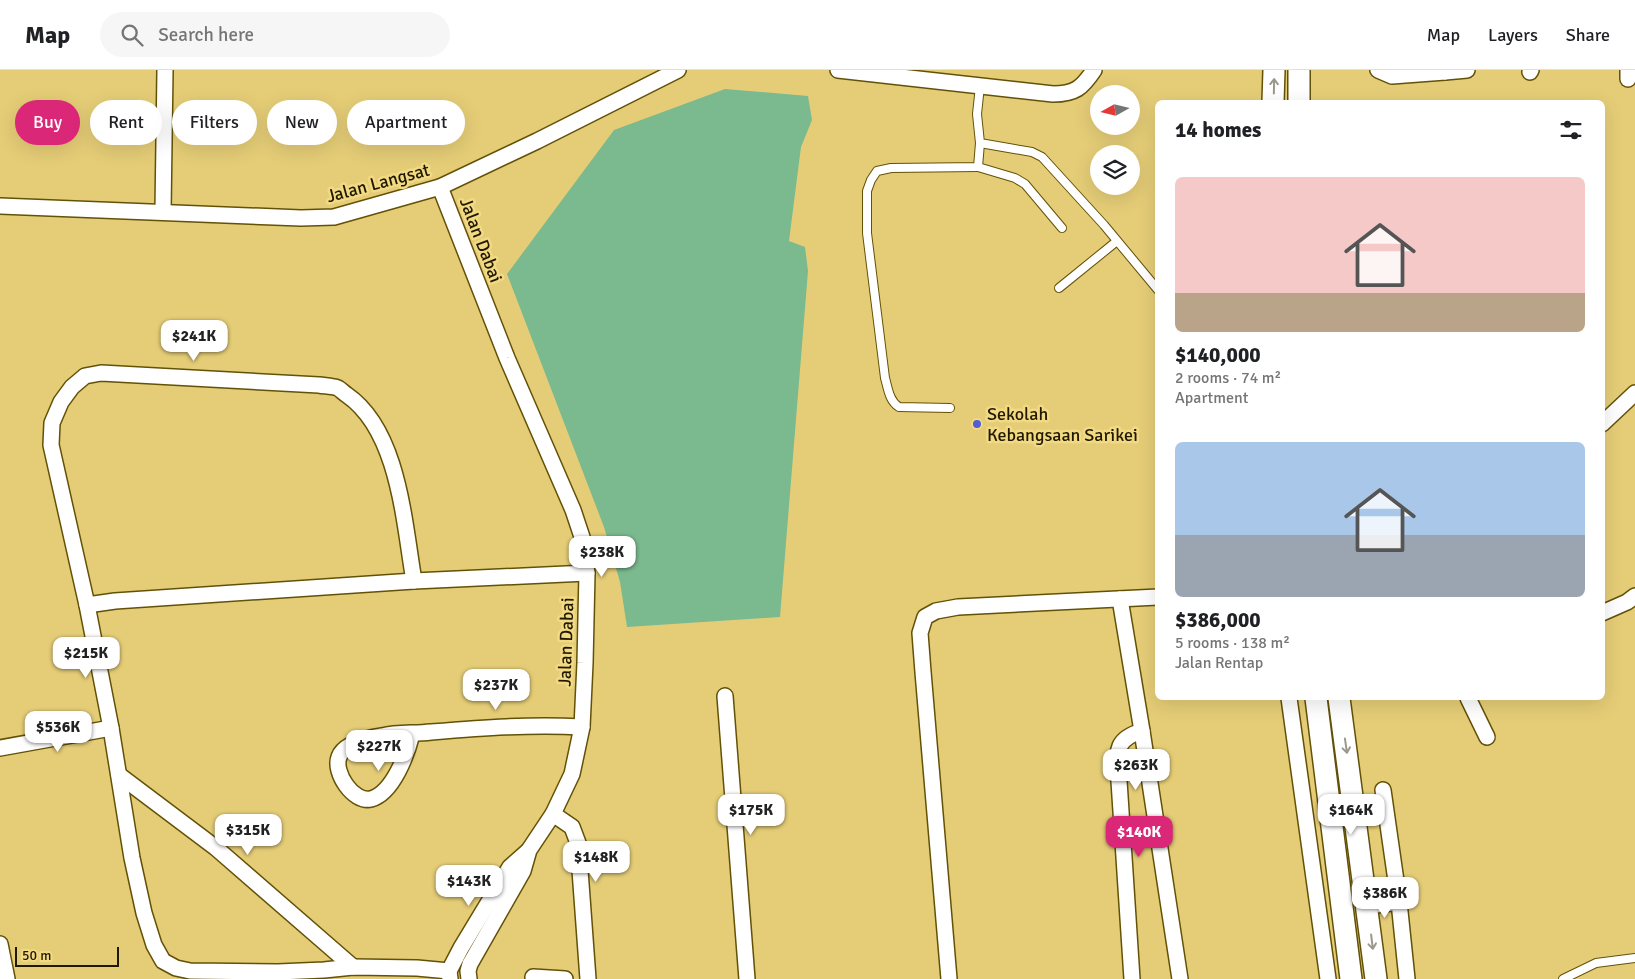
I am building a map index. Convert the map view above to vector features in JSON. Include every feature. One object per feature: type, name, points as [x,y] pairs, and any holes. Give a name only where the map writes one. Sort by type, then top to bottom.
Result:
[{"type":"main road","points":[[1273,100],[1274,70]]},
{"type":"main road","points":[[1299,70],[1299,100]]},
{"type":"main road","points":[[1316,700],[1351,979]]},
{"type":"main road","points":[[1340,700],[1376,979]]},
{"type":"street","points":[[163,211],[165,70]]},
{"type":"street","name":"Jalan Langsat","points":[[0,206],[301,218],[334,216],[440,187],[678,70]]},
{"type":"street","points":[[838,70],[1053,94],[1067,94],[1077,90],[1094,70]]},
{"type":"street","points":[[1378,70],[1392,76],[1467,70]]},
{"type":"street","name":"Jalan Dabai","points":[[440,187],[507,358],[573,510],[582,537],[587,573],[582,727],[572,774],[553,814],[529,850],[523,871],[470,964],[468,971],[469,979]]},
{"type":"street","points":[[414,581],[399,487],[388,453],[372,420],[358,402],[338,388],[319,385],[101,373],[85,376],[72,387],[61,402],[52,423],[51,445],[87,605],[119,775],[132,858],[144,913],[154,945],[163,961],[176,968],[190,971],[278,972],[353,967],[417,968],[449,975],[453,960],[510,867],[529,850]]},
{"type":"street","points":[[1605,421],[1635,393]]},
{"type":"street","points":[[87,605],[115,601],[414,581],[587,573]]},
{"type":"street","points":[[1605,612],[1627,602],[1635,596]]},
{"type":"street","points":[[949,979],[920,633],[925,617],[936,611],[958,607],[1155,597]]},
{"type":"street","points":[[1120,599],[1180,979]]},
{"type":"street","points":[[725,696],[747,979]]},
{"type":"street","points":[[1289,700],[1328,979]]},
{"type":"street","points":[[1469,700],[1486,738]]},
{"type":"street","points":[[412,734],[401,765],[382,792],[369,800],[360,798],[352,793],[346,786],[338,765],[339,756],[348,747],[361,741],[396,733],[412,734],[502,726],[582,727]]},
{"type":"street","points":[[0,748],[110,728]]},
{"type":"street","points":[[1132,979],[1118,754],[1120,744],[1125,738],[1142,731]]},
{"type":"street","points":[[119,775],[216,848],[353,967]]},
{"type":"street","points":[[1383,790],[1399,902],[1407,979]]},
{"type":"street","points":[[553,814],[572,828],[578,843],[588,979]]},
{"type":"street","points":[[1368,906],[1399,902]]},
{"type":"street","points":[[0,944],[7,979]]},
{"type":"street","points":[[532,977],[565,979]]},
{"type":"lane","points":[[978,167],[980,86]]},
{"type":"lane","points":[[980,144],[1032,152],[1042,157],[1091,210],[1155,286]]},
{"type":"lane","points":[[950,408],[899,406],[893,403],[885,378],[868,233],[867,191],[871,180],[877,171],[891,168],[978,167],[1015,178],[1025,184],[1062,228]]},
{"type":"lane","points":[[1059,288],[1117,241]]},
{"type":"lane","points":[[1562,979],[1596,963],[1635,958]]},
{"type":"green space","points":[[725,89],[808,96],[812,120],[801,147],[789,241],[805,247],[808,271],[780,617],[627,627],[620,582],[604,527],[507,274],[614,130]]},
{"type":"place","name":"Sekolah Kebangsaan Sarikei","points":[[977,424]]}]
